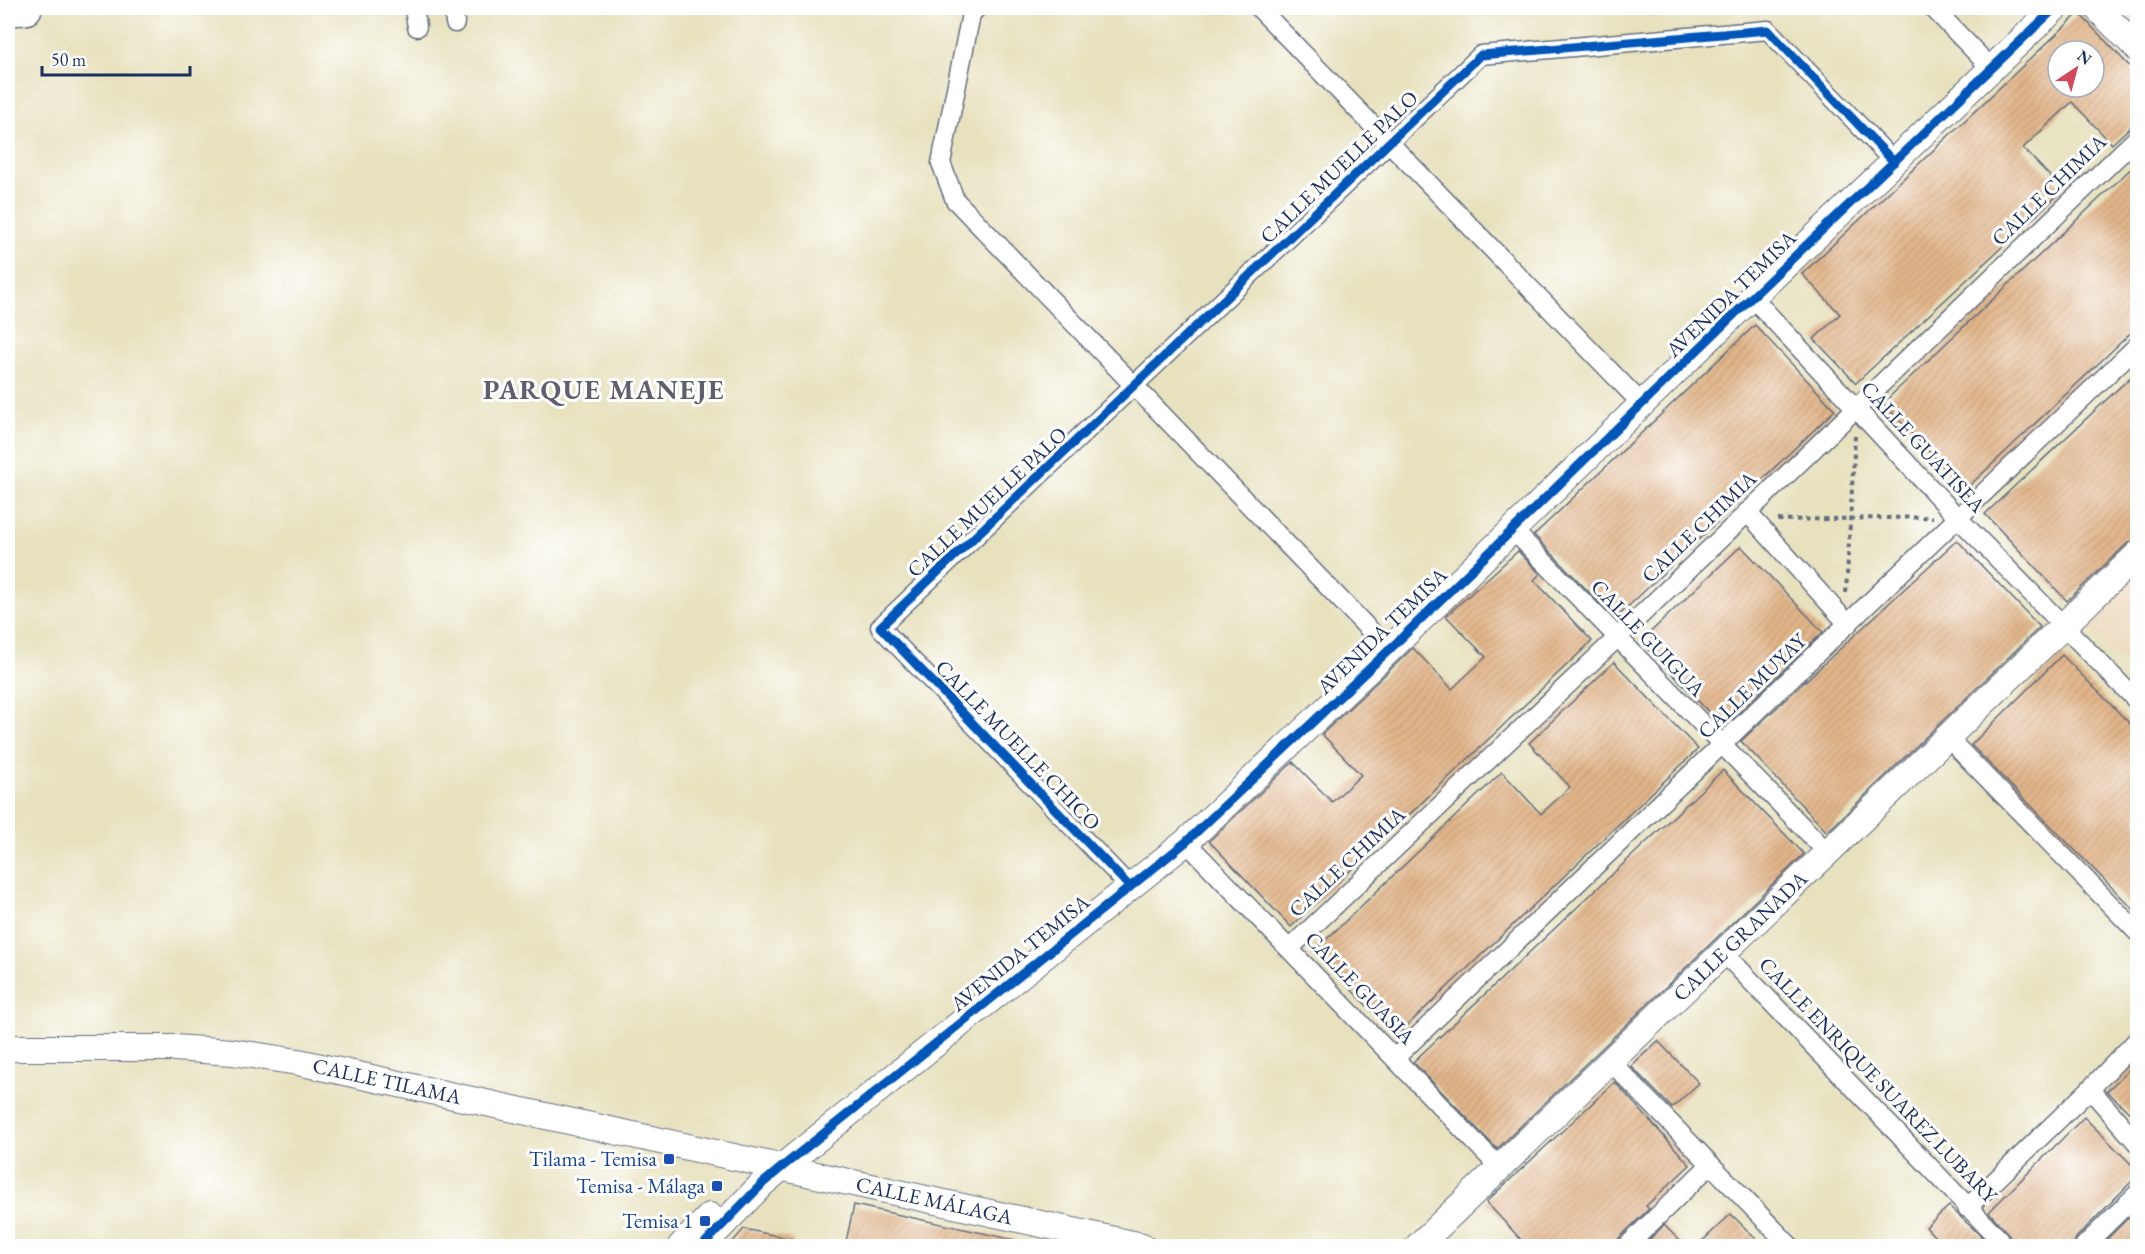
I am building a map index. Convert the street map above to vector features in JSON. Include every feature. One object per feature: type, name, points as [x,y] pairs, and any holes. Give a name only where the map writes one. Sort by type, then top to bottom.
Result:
[{"type":"highway","points":[[8,9],[25,8]]},
{"type":"street","points":[[414,8],[417,27]]},
{"type":"street","points":[[1259,8],[1643,405]]},
{"type":"street","points":[[1933,8],[1991,68]]},
{"type":"street","name":"AVENIDA TEMISA","points":[[681,1246],[771,1166],[1186,842],[1389,650],[1752,297],[2055,8]]},
{"type":"street","points":[[2097,8],[2138,49]]},
{"type":"street","points":[[974,10],[941,163],[955,200],[1389,650]]},
{"type":"street","name":"CALLE MUELLE PALO","points":[[880,627],[1136,386],[1481,55],[1768,30],[1894,162]]},
{"type":"street","name":"CALLE CHIMIA","points":[[1290,948],[1617,638],[2138,137]]},
{"type":"street","name":"CALLE GUATISEA","points":[[1752,297],[1958,518],[2138,702]]},
{"type":"street","name":"CALLE MUYAY","points":[[1396,1057],[1722,746],[1843,617],[1958,518],[2138,345]]},
{"type":"street","points":[[1748,512],[1843,617]]},
{"type":"street","name":"CALLE GUIGUA","points":[[1513,530],[1828,854]]},
{"type":"street","name":"CALLE GRANADA","points":[[1418,1246],[1828,854],[1946,736],[2138,554]]},
{"type":"street","name":"CALLE MUELLE CHICO","points":[[880,627],[1130,887]]},
{"type":"street","points":[[1946,736],[2138,933]]},
{"type":"street","name":"CALLE GUASIA","points":[[1186,842],[1396,1057],[1500,1168]]},
{"type":"street","name":"CALLE ENRIQUE SUAREZ LUBARY","points":[[1724,952],[1967,1208],[1995,1243]]},
{"type":"street","points":[[1967,1208],[2090,1089],[2138,1039]]},
{"type":"street","name":"CALLE TILAMA","points":[[8,1048],[174,1048],[232,1052],[298,1062],[771,1166]]},
{"type":"street","points":[[1611,1062],[1790,1246]]},
{"type":"street","points":[[2090,1089],[2138,1144]]},
{"type":"street","points":[[1627,1246],[1710,1165]]},
{"type":"street","name":"AVENIDA TEMISA","points":[[702,1246],[762,1183],[771,1166]]},
{"type":"street","name":"CALLE MÁLAGA","points":[[771,1166],[1142,1246]]},
{"type":"street","points":[[2084,1246],[2138,1193]]},
{"type":"path","points":[[1843,617],[1855,427]]},
{"type":"path","points":[[1771,520],[1937,517],[1939,524]]},
{"type":"shaded area","points":[[2137,571],[2137,678],[2083,623]]},
{"type":"building","points":[[2079,13],[2104,39],[2051,39]]},
{"type":"building","points":[[2106,41],[2138,75],[2138,120],[2112,144],[2072,102],[2023,148],[2063,190],[1856,383],[1814,339],[1840,314],[1802,274],[2046,44],[2046,99],[2106,99]]},
{"type":"building","points":[[2138,162],[2138,326],[1965,490],[1883,403]]},
{"type":"building","points":[[1755,325],[1835,410],[1615,619],[1534,535]]},
{"type":"building","points":[[2138,370],[2138,539],[2128,543],[2067,601],[1985,514]]},
{"type":"building","points":[[1957,540],[2040,627],[1827,832],[1741,741]]},
{"type":"building","points":[[1741,546],[1823,632],[1726,725],[1723,722],[1721,725],[1641,641]]},
{"type":"building","points":[[1518,551],[1540,574],[1534,580],[1592,641],[1291,927],[1209,841],[1293,762],[1332,802],[1361,775],[1322,734],[1413,648],[1452,689],[1486,657],[1446,616]]},
{"type":"building","points":[[2062,655],[2138,732],[2138,914],[1971,745]]},
{"type":"building","points":[[1614,662],[1698,749],[1396,1036],[1314,951],[1502,772],[1541,814],[1570,787],[1529,743]]},
{"type":"building","points":[[1723,770],[1804,854],[1497,1149],[1413,1062]]},
{"type":"building","points":[[1658,1041],[1699,1083],[1672,1108],[1631,1066]]},
{"type":"building","points":[[2138,1061],[2138,1121],[2107,1091]]},
{"type":"building","points":[[1615,1082],[1690,1165],[1646,1206],[1649,1209],[1619,1238],[1616,1246],[1527,1246],[1486,1202]]},
{"type":"building","points":[[2084,1117],[2138,1171],[2138,1175],[2076,1238],[2073,1246],[2007,1246],[2010,1236],[1989,1212]]},
{"type":"building","points":[[854,1205],[1015,1240],[1015,1246],[845,1246]]},
{"type":"building","points":[[1949,1206],[1983,1238],[1980,1246],[1943,1246],[1926,1227]]},
{"type":"building","points":[[1731,1214],[1763,1246],[1697,1246]]},
{"type":"building","points":[[2128,1218],[2138,1228],[2138,1246],[2100,1246]]},
{"type":"building","points":[[1664,1225],[1685,1246],[1643,1246]]},
{"type":"building","points":[[744,1229],[793,1239],[792,1246],[729,1246]]},
{"type":"cycle path","points":[[702,1246],[763,1183],[782,1167],[1186,842],[1389,650],[1752,297],[2055,8]]},
{"type":"cycle path","points":[[1130,887],[880,627],[1481,55],[1768,30],[1894,162]]},
{"type":"place","name":"Tilama - Temisa","points":[[669,1159]]},
{"type":"place","name":"Temisa - Málaga","points":[[717,1186]]},
{"type":"place","name":"Temisa 1","points":[[705,1221]]},
{"type":"district","name":"PARQUE MANEJE","points":[[604,390]]}]
